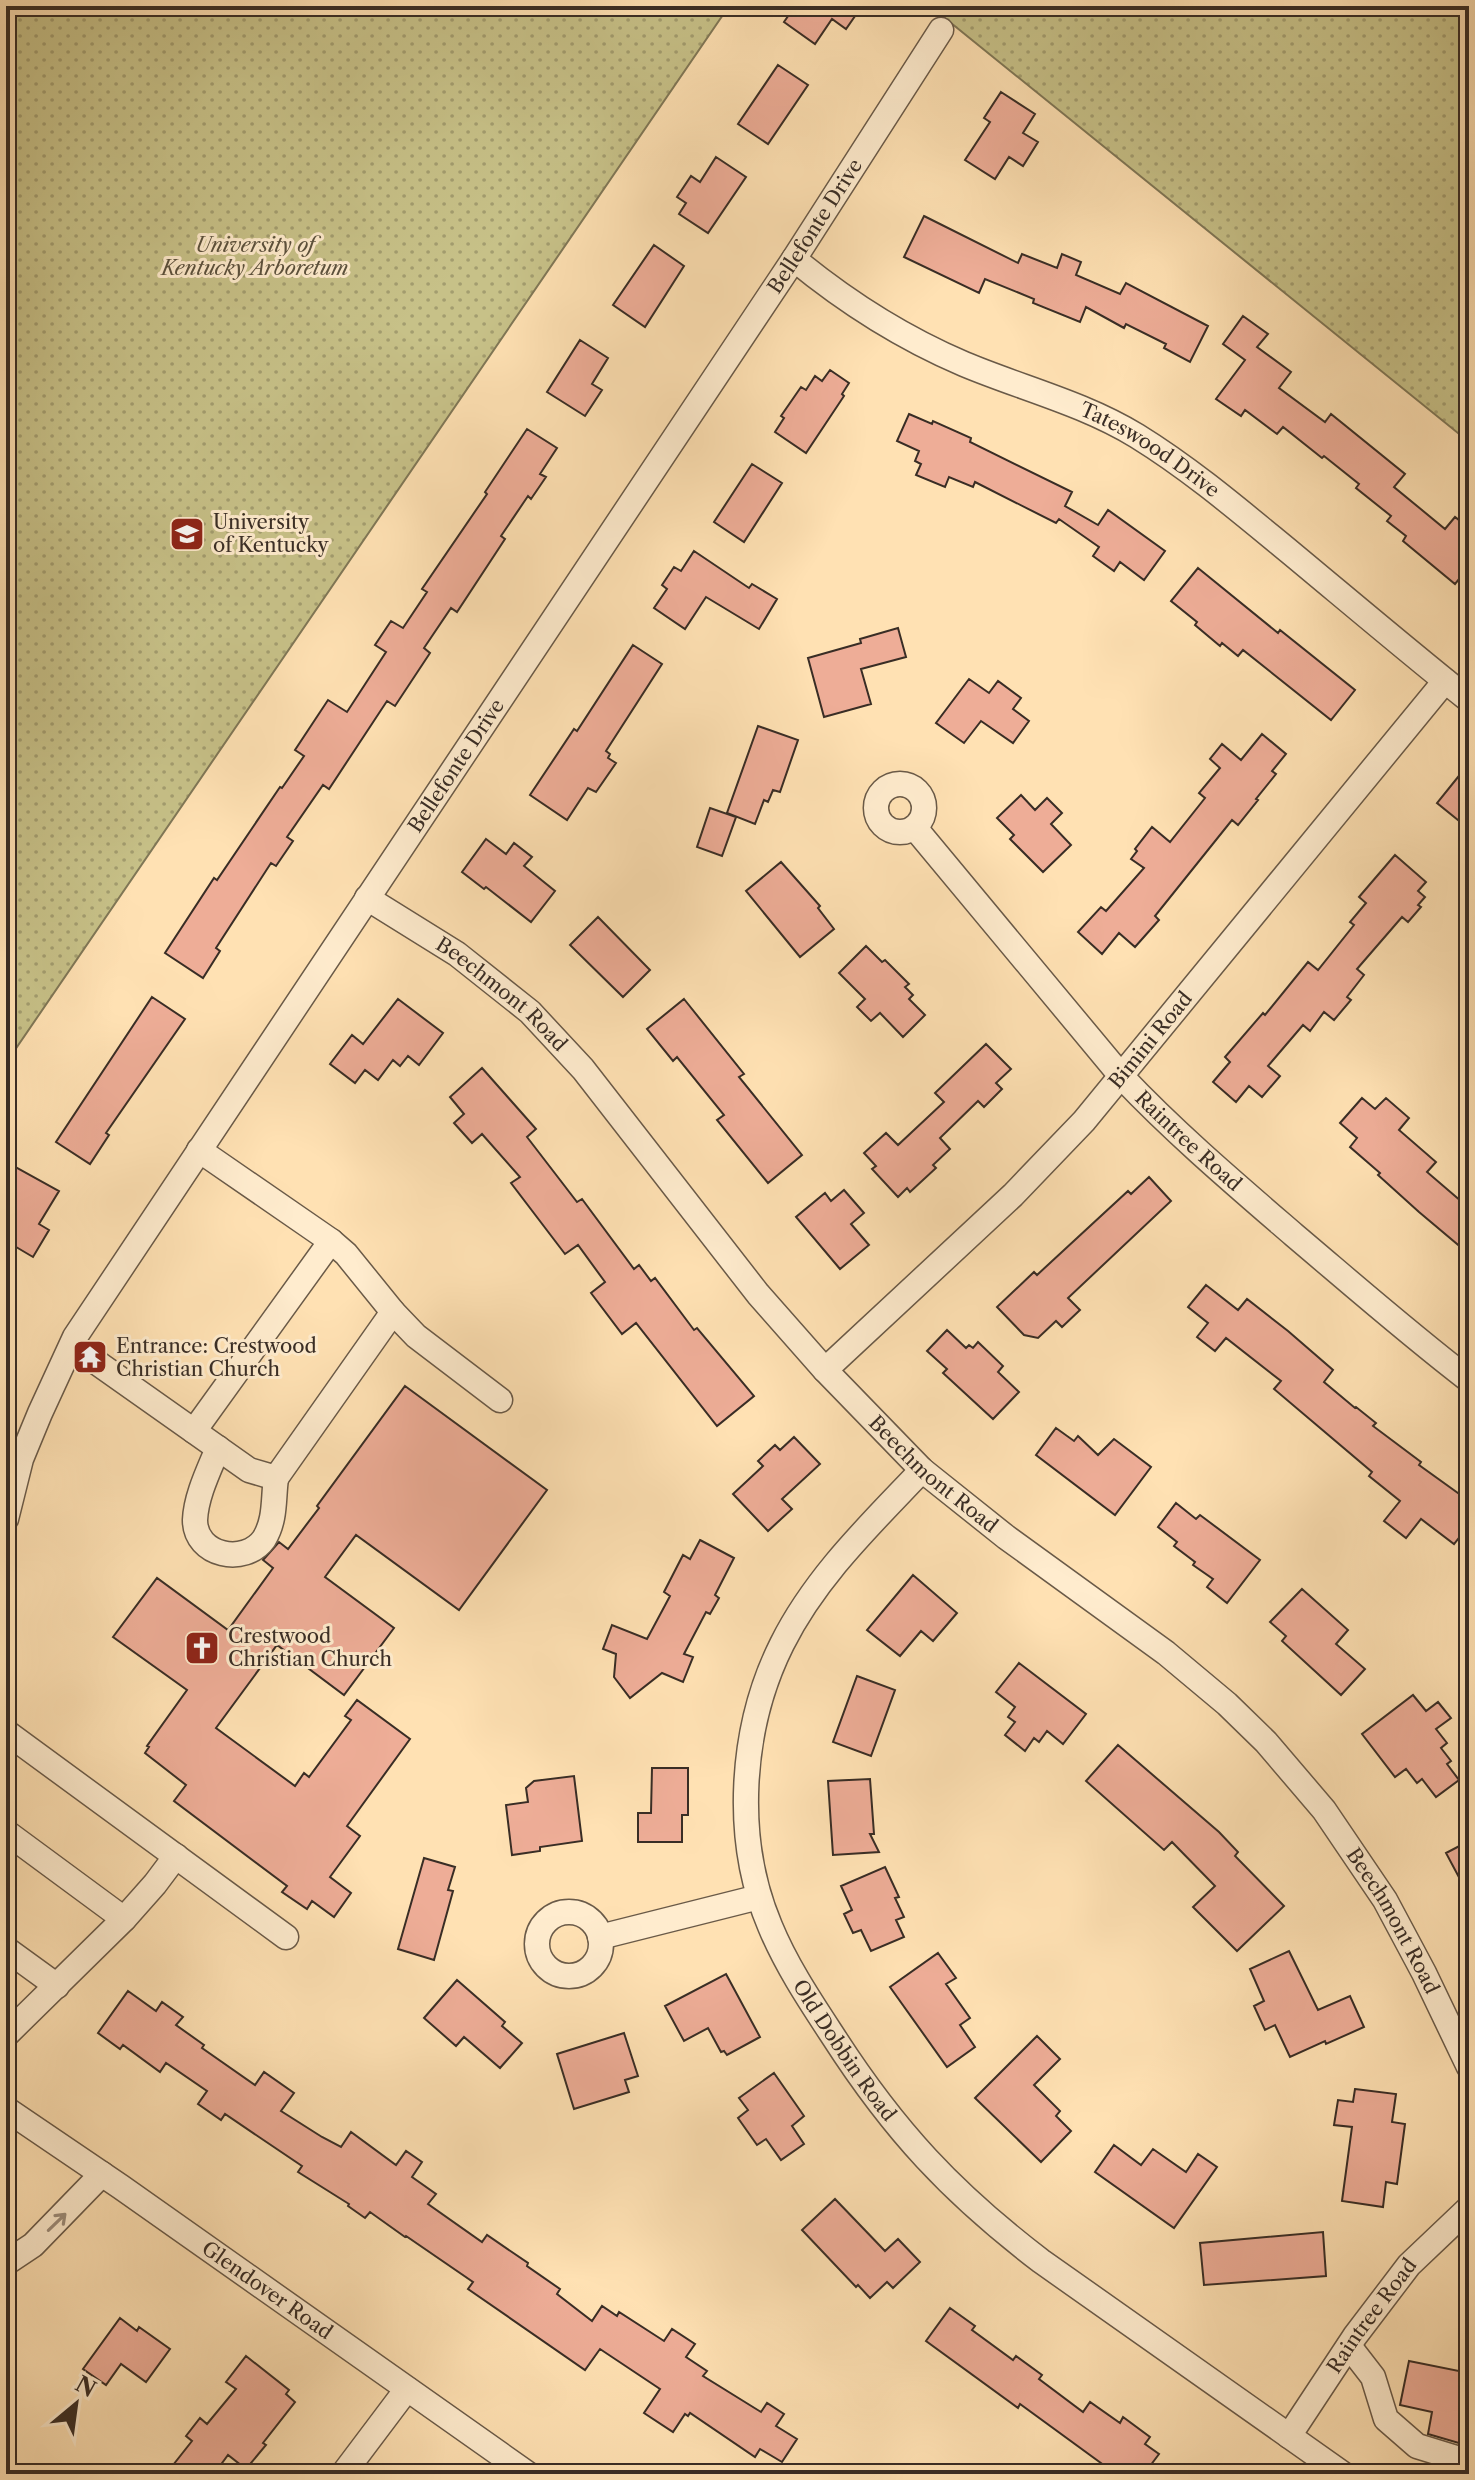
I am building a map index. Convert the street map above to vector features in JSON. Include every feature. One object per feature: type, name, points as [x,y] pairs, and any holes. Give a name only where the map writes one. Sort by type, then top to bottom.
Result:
[{"type":"street","name":"Bellefonte Drive","points":[[6,1519],[21,1459],[72,1345],[794,259],[941,30]]},
{"type":"street","name":"Tateswood Drive","points":[[794,259],[820,281],[927,347],[1060,399],[1136,436],[1209,486],[1469,700]]},
{"type":"street","name":"Bimini Road","points":[[825,1370],[1040,1169],[1122,1077],[1445,681]]},
{"type":"street","name":"Raintree Road","points":[[915,828],[1146,1103],[1259,1205],[1418,1341],[1469,1380]]},
{"type":"street","name":"Beechmont Road","points":[[367,898],[457,954],[530,1012],[583,1069],[758,1294],[825,1370],[922,1470],[1031,1556],[1166,1653],[1227,1704],[1266,1742],[1324,1810],[1385,1900],[1469,2067]]},
{"type":"street","points":[[199,1150],[331,1241],[346,1254],[416,1336],[500,1400]]},
{"type":"street","points":[[194,1431],[331,1241]]},
{"type":"street","points":[[218,1448],[198,1503],[195,1523],[203,1543],[219,1554],[251,1552],[262,1542],[272,1523],[276,1478],[393,1312]]},
{"type":"street","points":[[72,1345],[249,1470],[276,1478]]},
{"type":"street","name":"Old Dobbin Road","points":[[922,1470],[817,1586],[782,1643],[768,1675],[748,1762],[746,1813],[759,1897],[784,1955],[834,2038],[906,2139],[938,2173],[1002,2231],[1041,2261],[1343,2474]]},
{"type":"street","points":[[6,1732],[286,1937]]},
{"type":"street","points":[[6,1832],[124,1919]]},
{"type":"street","points":[[6,2035],[124,1919],[176,1856]]},
{"type":"street","points":[[600,1937],[759,1897]]},
{"type":"street","points":[[6,1949],[57,1986]]},
{"type":"street","name":"Glendover Road","points":[[6,2109],[528,2474]]},
{"type":"street","points":[[6,2263],[33,2245],[102,2174]]},
{"type":"street","name":"Raintree Road","points":[[1289,2436],[1349,2346],[1409,2265],[1469,2208]]},
{"type":"street","points":[[1349,2346],[1373,2377],[1386,2419],[1417,2446],[1469,2462]]},
{"type":"street","points":[[343,2474],[407,2389]]},
{"type":"green space","name":"University of Kentucky Arboretum","points":[[6,6],[729,6],[6,1063]]},
{"type":"green space","points":[[930,6],[1469,6],[1469,442]]},
{"type":"building","points":[[795,6],[862,6],[846,29],[832,19],[815,44],[784,22]]},
{"type":"building","points":[[778,65],[808,85],[768,144],[738,124]]},
{"type":"building","points":[[1001,92],[1035,114],[1023,133],[1038,142],[1023,166],[1009,157],[995,179],[965,160],[990,122],[984,118]]},
{"type":"building","points":[[716,157],[746,177],[708,233],[679,214],[686,203],[677,197],[691,176],[700,182]]},
{"type":"building","points":[[924,216],[1018,263],[1022,254],[1057,268],[1062,254],[1081,262],[1076,275],[1120,294],[1126,283],[1208,326],[1190,362],[1164,348],[1166,344],[1126,324],[1124,328],[1086,307],[1080,322],[985,279],[979,293],[904,257]]},
{"type":"building","points":[[654,245],[684,266],[645,327],[613,305]]},
{"type":"building","points":[[1243,316],[1268,334],[1257,347],[1291,372],[1279,388],[1325,422],[1331,414],[1405,474],[1394,487],[1445,529],[1455,517],[1469,528],[1469,567],[1455,584],[1403,541],[1406,536],[1387,521],[1391,516],[1356,488],[1359,484],[1324,456],[1322,458],[1283,427],[1277,434],[1245,410],[1241,416],[1216,399],[1245,360],[1223,344]]},
{"type":"building","points":[[580,340],[608,358],[592,384],[602,390],[585,416],[547,392]]},
{"type":"building","points":[[830,370],[849,383],[842,394],[844,396],[806,453],[775,432],[784,418],[781,416],[801,387],[806,390],[815,376],[822,381]]},
{"type":"building","points":[[909,414],[971,438],[970,442],[1072,492],[1065,506],[1098,525],[1108,510],[1165,551],[1144,580],[1120,562],[1114,571],[1093,556],[1099,547],[1059,519],[1056,523],[975,482],[973,487],[949,477],[945,487],[916,475],[921,464],[915,461],[919,451],[897,441]]},
{"type":"building","points":[[527,429],[557,448],[540,474],[546,477],[531,499],[528,496],[501,536],[505,539],[457,612],[451,608],[424,648],[430,653],[395,706],[387,701],[329,789],[323,785],[287,837],[293,841],[276,866],[271,863],[216,948],[220,951],[203,978],[165,953],[214,878],[217,880],[304,756],[295,750],[328,700],[347,712],[386,652],[375,645],[391,621],[403,628],[427,592],[422,589]]},
{"type":"building","points":[[752,464],[782,483],[744,542],[714,522]]},
{"type":"building","points":[[694,551],[749,588],[752,584],[777,599],[759,629],[706,597],[685,629],[654,608],[667,589],[662,585],[674,567],[681,571]]},
{"type":"building","points":[[1198,568],[1355,690],[1331,720],[1243,650],[1238,656],[1222,643],[1220,646],[1171,601]]},
{"type":"building","points":[[898,628],[906,657],[861,669],[871,704],[824,717],[808,658],[861,643],[860,639]]},
{"type":"building","points":[[633,645],[662,664],[606,751],[610,754],[608,758],[616,763],[596,792],[588,788],[567,820],[530,795],[574,729],[577,731]]},
{"type":"building","points":[[969,679],[989,693],[998,681],[1021,698],[1013,709],[1029,721],[1013,743],[981,721],[964,743],[936,723]]},
{"type":"building","points":[[758,726],[798,740],[780,792],[773,790],[768,802],[764,800],[755,824],[727,813]]},
{"type":"building","points":[[1262,734],[1286,754],[1272,771],[1276,774],[1258,800],[1238,825],[1232,820],[1155,916],[1159,920],[1135,947],[1119,933],[1102,954],[1078,932],[1101,907],[1106,911],[1144,868],[1131,859],[1137,851],[1135,849],[1152,827],[1170,842],[1205,798],[1199,793],[1220,768],[1210,759],[1222,744],[1241,760]]},
{"type":"building","points":[[1458,777],[1469,786],[1469,829],[1437,803]]},
{"type":"building","points":[[1021,795],[1035,810],[1047,798],[1062,813],[1051,824],[1071,845],[1043,872],[1010,839],[1014,835],[997,818]]},
{"type":"building","points":[[710,808],[736,817],[722,856],[697,847]]},
{"type":"building","points":[[486,839],[506,854],[514,843],[532,857],[524,866],[555,891],[531,922],[462,872]]},
{"type":"building","points":[[1395,855],[1426,882],[1418,891],[1425,897],[1418,905],[1421,907],[1408,922],[1402,917],[1357,969],[1364,975],[1347,997],[1351,1000],[1334,1020],[1324,1012],[1310,1031],[1303,1025],[1268,1066],[1280,1076],[1262,1097],[1249,1086],[1236,1102],[1213,1082],[1230,1062],[1225,1057],[1263,1013],[1265,1015],[1308,962],[1318,970],[1354,925],[1350,922],[1366,903],[1359,897]]},
{"type":"building","points":[[781,862],[820,906],[818,908],[834,929],[800,957],[746,891]]},
{"type":"building","points":[[598,917],[650,970],[623,997],[570,945]]},
{"type":"building","points":[[866,946],[909,984],[905,987],[913,995],[909,999],[925,1015],[903,1037],[880,1013],[871,1021],[857,1007],[865,999],[839,973]]},
{"type":"building","points":[[152,997],[185,1019],[106,1133],[109,1135],[90,1164],[56,1142]]},
{"type":"building","points":[[398,999],[443,1033],[419,1065],[408,1056],[400,1066],[393,1060],[378,1080],[365,1070],[355,1083],[330,1064],[352,1035],[363,1044]]},
{"type":"building","points":[[684,999],[744,1074],[739,1077],[802,1155],[768,1183],[717,1120],[724,1115],[677,1057],[673,1061],[647,1029]]},
{"type":"building","points":[[986,1044],[1011,1069],[996,1083],[1002,1089],[984,1107],[978,1101],[940,1138],[950,1149],[933,1165],[936,1168],[910,1192],[907,1188],[898,1197],[872,1169],[876,1166],[864,1153],[886,1133],[898,1145],[944,1102],[935,1093]]},
{"type":"building","points":[[482,1068],[536,1129],[527,1137],[577,1202],[582,1199],[634,1269],[639,1265],[651,1281],[655,1278],[694,1330],[697,1328],[754,1396],[717,1426],[636,1323],[622,1334],[591,1293],[605,1282],[578,1245],[565,1254],[511,1183],[520,1177],[482,1134],[472,1143],[454,1123],[464,1114],[450,1097]]},
{"type":"building","points":[[1362,1098],[1375,1109],[1386,1098],[1409,1118],[1399,1130],[1436,1162],[1427,1172],[1469,1208],[1469,1254],[1350,1147],[1357,1138],[1340,1123]]},
{"type":"building","points":[[12,1165],[59,1191],[39,1224],[49,1230],[33,1257],[6,1241],[6,1208],[14,1195],[6,1190],[6,1175]]},
{"type":"building","points":[[1149,1177],[1171,1201],[1068,1298],[1080,1310],[1062,1327],[1056,1321],[1038,1338],[1024,1335],[997,1307],[1034,1272],[1037,1275],[1128,1191],[1131,1194]]},
{"type":"building","points":[[844,1190],[864,1213],[851,1224],[869,1245],[840,1269],[796,1217],[825,1193],[831,1201]]},
{"type":"building","points":[[1206,1285],[1238,1310],[1247,1299],[1288,1331],[1333,1370],[1324,1382],[1376,1423],[1373,1426],[1421,1462],[1419,1465],[1469,1501],[1469,1525],[1454,1544],[1421,1519],[1406,1538],[1384,1521],[1400,1501],[1369,1476],[1372,1472],[1274,1389],[1281,1381],[1226,1338],[1215,1351],[1197,1337],[1208,1323],[1188,1307]]},
{"type":"building","points":[[947,1330],[966,1348],[969,1345],[973,1348],[978,1342],[1003,1366],[998,1372],[1019,1392],[993,1419],[943,1373],[947,1369],[927,1351]]},
{"type":"building","name":"Crestwood Christian Church","points":[[405,1386],[547,1490],[459,1610],[356,1535],[325,1577],[394,1628],[344,1695],[277,1645],[216,1728],[295,1786],[304,1773],[309,1777],[351,1720],[345,1716],[357,1700],[410,1739],[347,1826],[360,1836],[330,1877],[351,1893],[334,1917],[312,1901],[307,1909],[282,1892],[287,1886],[174,1801],[186,1785],[145,1753],[187,1690],[113,1637],[157,1578],[228,1630],[273,1568],[263,1560],[279,1542],[288,1549]]},
{"type":"building","points":[[1056,1428],[1074,1441],[1078,1436],[1098,1455],[1114,1439],[1151,1467],[1115,1515],[1036,1455]]},
{"type":"building","points":[[794,1437],[820,1464],[782,1499],[792,1509],[768,1531],[733,1494],[763,1466],[758,1461],[775,1445],[780,1450]]},
{"type":"building","points":[[1176,1503],[1196,1519],[1200,1515],[1260,1560],[1227,1603],[1207,1587],[1213,1579],[1193,1565],[1195,1562],[1174,1546],[1177,1542],[1158,1527]]},
{"type":"building","points":[[700,1540],[734,1558],[715,1595],[719,1598],[710,1614],[706,1612],[684,1654],[693,1657],[683,1682],[662,1673],[630,1698],[614,1677],[616,1654],[603,1649],[612,1625],[647,1639],[670,1596],[664,1592],[683,1555],[690,1559]]},
{"type":"building","points":[[913,1575],[957,1613],[933,1641],[921,1631],[900,1656],[867,1630]]},
{"type":"building","points":[[1302,1589],[1348,1630],[1336,1644],[1365,1669],[1341,1695],[1282,1641],[1286,1636],[1270,1622]]},
{"type":"building","points":[[1019,1663],[1086,1714],[1063,1744],[1047,1731],[1039,1742],[1034,1738],[1025,1751],[1005,1735],[1015,1722],[1008,1717],[1015,1707],[996,1692]]},
{"type":"building","points":[[857,1676],[895,1690],[871,1756],[833,1742]]},
{"type":"building","points":[[1413,1695],[1426,1711],[1438,1702],[1451,1718],[1436,1729],[1447,1743],[1441,1748],[1451,1761],[1447,1764],[1459,1780],[1436,1797],[1422,1779],[1417,1783],[1406,1769],[1395,1777],[1362,1734]]},
{"type":"building","points":[[1118,1745],[1219,1832],[1238,1852],[1235,1856],[1284,1906],[1237,1951],[1193,1907],[1215,1886],[1172,1842],[1164,1850],[1086,1781]]},
{"type":"building","points":[[652,1768],[688,1768],[688,1815],[682,1815],[682,1842],[638,1842],[638,1813],[651,1813]]},
{"type":"building","points":[[574,1776],[582,1841],[512,1855],[506,1805],[528,1802],[526,1788],[534,1781]]},
{"type":"building","points":[[870,1779],[874,1834],[870,1834],[879,1852],[833,1855],[828,1781]]},
{"type":"building","points":[[1469,1841],[1469,1896],[1446,1853]]},
{"type":"building","points":[[424,1858],[455,1867],[448,1890],[453,1891],[434,1960],[398,1949]]},
{"type":"building","points":[[885,1867],[899,1897],[895,1898],[904,1917],[896,1920],[904,1937],[871,1951],[861,1930],[853,1933],[844,1914],[852,1910],[841,1886]]},
{"type":"building","points":[[1289,1951],[1318,2010],[1350,1996],[1364,2027],[1290,2057],[1275,2025],[1265,2030],[1254,2006],[1264,2001],[1250,1969]]},
{"type":"building","points":[[938,1953],[956,1978],[946,1984],[970,2018],[960,2025],[975,2047],[947,2067],[890,1987]]},
{"type":"building","points":[[726,1974],[760,2037],[727,2055],[721,2052],[708,2028],[684,2041],[665,2006]]},
{"type":"building","points":[[457,1980],[505,2022],[502,2026],[522,2043],[500,2068],[464,2037],[456,2046],[424,2018]]},
{"type":"building","points":[[128,1991],[156,2011],[162,2002],[183,2017],[176,2025],[204,2045],[202,2048],[255,2085],[264,2072],[294,2093],[281,2111],[322,2137],[341,2147],[351,2132],[396,2165],[406,2151],[422,2162],[412,2177],[436,2194],[428,2204],[482,2242],[487,2235],[528,2263],[527,2266],[560,2289],[557,2294],[592,2321],[602,2306],[617,2316],[619,2312],[664,2341],[672,2329],[695,2344],[686,2357],[707,2371],[703,2376],[761,2412],[767,2403],[784,2414],[776,2426],[797,2439],[782,2462],[760,2449],[755,2457],[690,2413],[688,2416],[685,2414],[673,2432],[644,2413],[660,2389],[600,2349],[585,2370],[468,2289],[473,2282],[370,2212],[365,2218],[349,2204],[298,2172],[302,2166],[225,2114],[221,2120],[198,2104],[207,2091],[166,2063],[160,2072],[123,2045],[120,2049],[98,2033]]},
{"type":"building","points":[[624,2033],[638,2076],[625,2080],[629,2092],[574,2109],[557,2054]]},
{"type":"building","points":[[1037,2036],[1060,2059],[1034,2085],[1060,2111],[1056,2116],[1071,2131],[1041,2162],[975,2098]]},
{"type":"building","points":[[774,2073],[804,2116],[792,2126],[804,2144],[781,2160],[766,2139],[757,2145],[738,2118],[748,2110],[739,2098]]},
{"type":"building","points":[[1355,2089],[1396,2094],[1392,2122],[1405,2124],[1397,2184],[1386,2182],[1383,2207],[1342,2201],[1352,2127],[1334,2125],[1338,2100],[1353,2102]]},
{"type":"building","points":[[1114,2145],[1141,2165],[1153,2149],[1186,2172],[1198,2154],[1217,2167],[1174,2228],[1095,2172]]},
{"type":"building","points":[[835,2199],[885,2251],[898,2239],[920,2262],[893,2288],[887,2282],[870,2298],[802,2230]]},
{"type":"building","points":[[1323,2232],[1326,2276],[1204,2285],[1200,2243]]},
{"type":"building","points":[[950,2308],[975,2326],[972,2330],[1013,2360],[1016,2356],[1042,2375],[1039,2379],[1083,2412],[1090,2402],[1120,2423],[1123,2417],[1150,2437],[1145,2444],[1159,2454],[1144,2474],[1116,2474],[926,2341]]},
{"type":"building","points":[[120,2318],[170,2349],[146,2382],[121,2364],[106,2385],[83,2369]]},
{"type":"building","points":[[246,2356],[289,2390],[286,2394],[295,2402],[263,2443],[266,2445],[246,2469],[228,2455],[214,2474],[166,2474],[192,2441],[186,2436],[200,2418],[207,2424],[236,2389],[226,2382]]},
{"type":"building","points":[[1409,2361],[1469,2373],[1469,2446],[1428,2434],[1432,2412],[1400,2405]]},
{"type":"place","name":"University of Kentucky","points":[[187,534]]},
{"type":"place","name":"Entrance: Crestwood Christian Church","points":[[90,1357]]},
{"type":"place","name":"Crestwood Christian Church","points":[[202,1648]]}]
